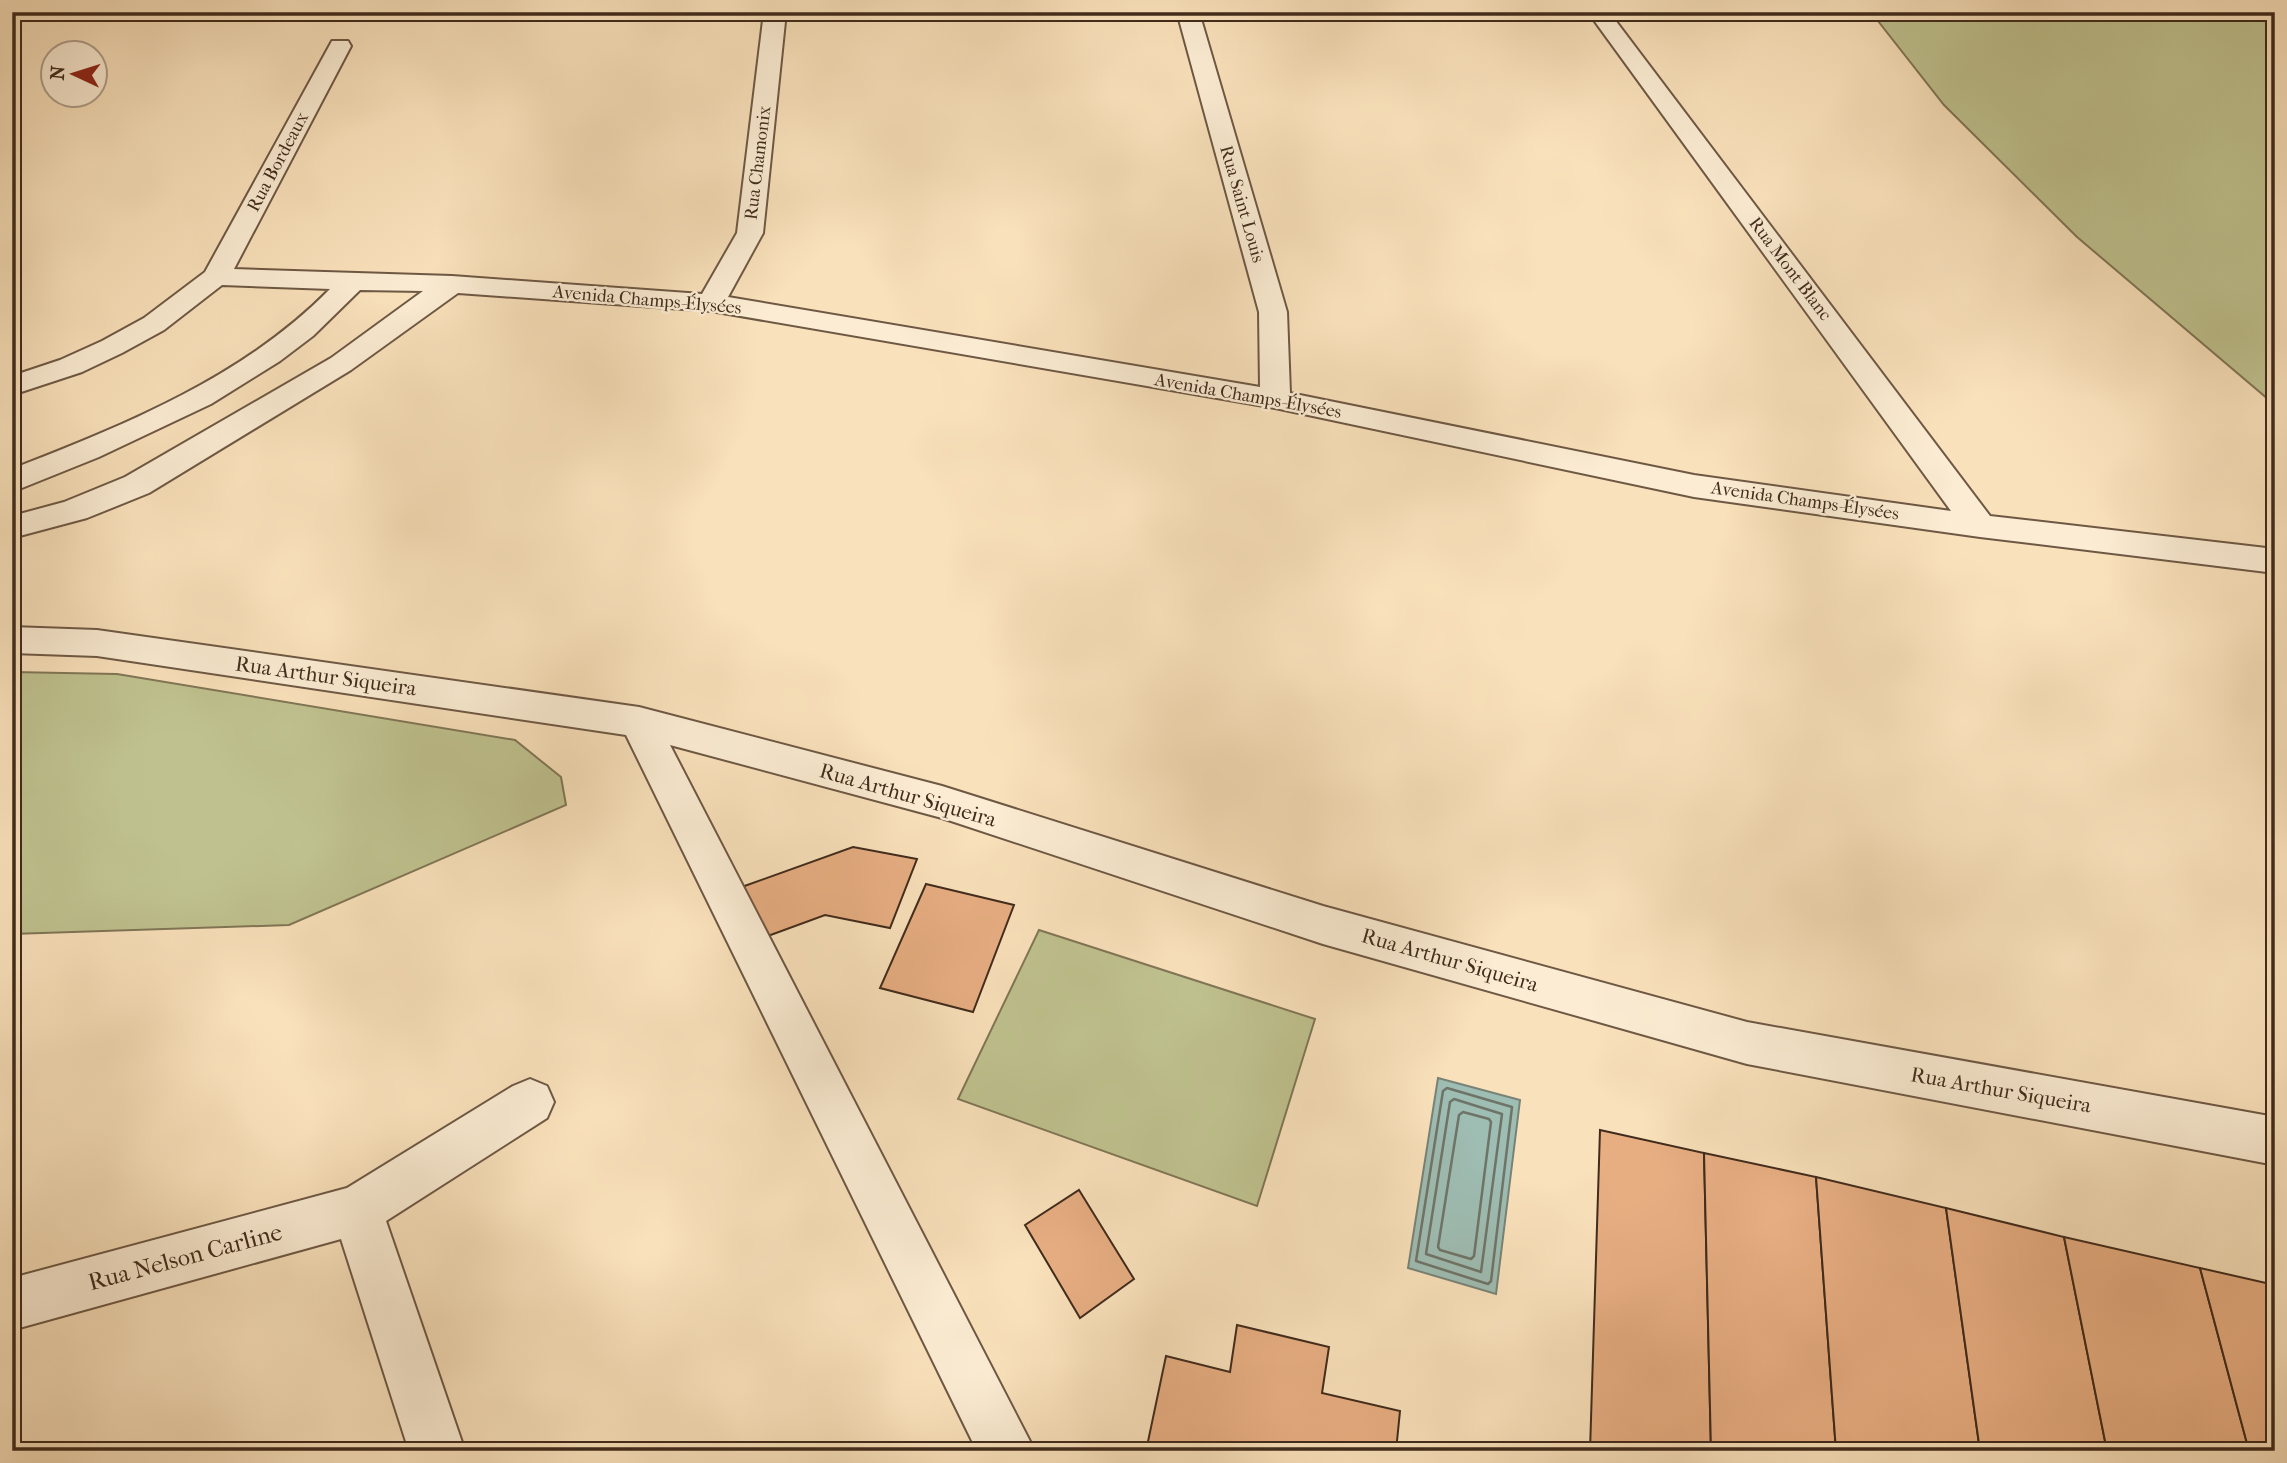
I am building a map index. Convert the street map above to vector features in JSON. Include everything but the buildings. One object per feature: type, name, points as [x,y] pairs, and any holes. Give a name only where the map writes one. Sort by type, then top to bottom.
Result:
[{"type":"street","name":"Rua Chamonix","points":[[711,303],[750,233],[775,12]]},
{"type":"street","name":"Rua Saint Louis","points":[[1188,12],[1273,312],[1275,399]]},
{"type":"street","name":"Rua Mont Blanc","points":[[1598,12],[1980,526]]},
{"type":"street","name":"Rua Bordeaux","points":[[216,277],[340,46]]},
{"type":"street","name":"Avenida Champs-Élysées","points":[[216,277],[452,284],[711,303],[1275,399],[1694,486],[1980,526],[2275,561]]},
{"type":"street","points":[[12,386],[71,366],[113,347],[189,301],[216,277]]},
{"type":"street","points":[[12,481],[149,423],[232,378],[303,330],[353,281]]},
{"type":"street","points":[[12,527],[75,510],[137,485],[341,365],[452,284]]},
{"type":"street","name":"Rua Arthur Siqueira","points":[[12,640],[97,643],[639,722],[942,802],[1323,925],[1747,1043],[2275,1140]]},
{"type":"street","points":[[639,722],[1007,1451]]},
{"type":"street","name":"Rua Nelson Carline","points":[[12,1304],[357,1210],[530,1102]]},
{"type":"street","points":[[357,1210],[437,1451]]},
{"type":"green space","points":[[1871,12],[2275,12],[2275,405],[2077,237],[1944,105]]},
{"type":"green space","points":[[12,672],[117,674],[515,740],[561,777],[566,805],[289,925],[12,934]]},
{"type":"green space","points":[[1039,930],[1315,1019],[1257,1206],[958,1099]]},
{"type":"water","points":[[1438,1078],[1520,1100],[1496,1294],[1408,1268]]}]
